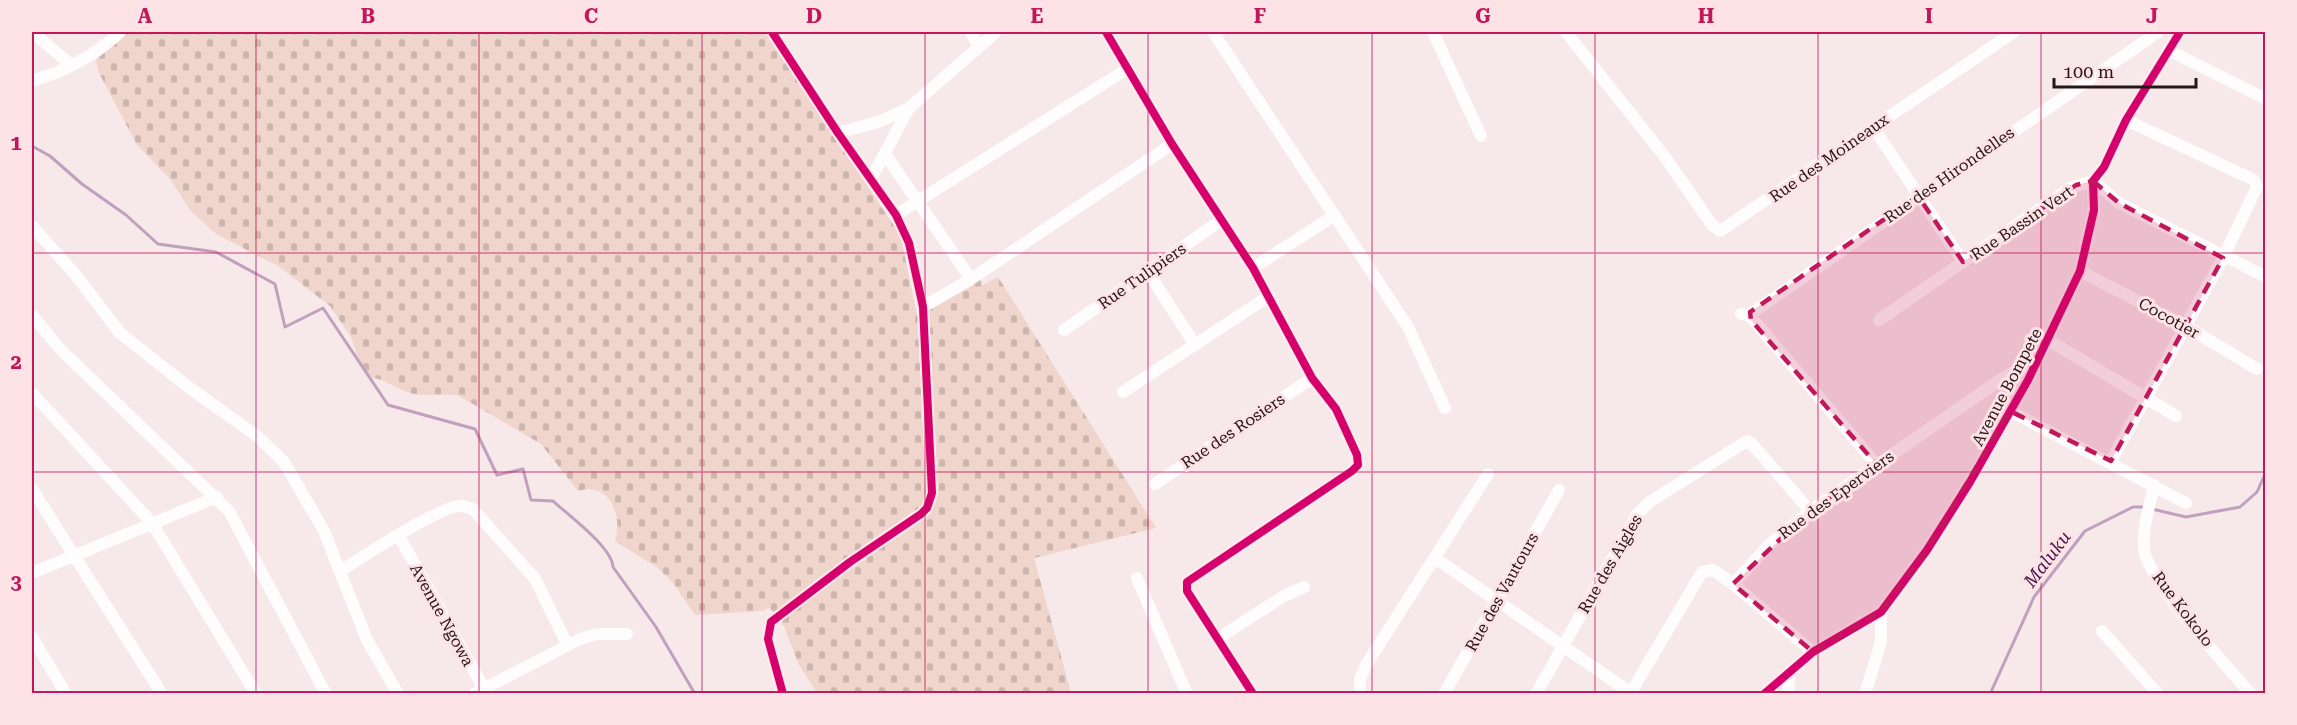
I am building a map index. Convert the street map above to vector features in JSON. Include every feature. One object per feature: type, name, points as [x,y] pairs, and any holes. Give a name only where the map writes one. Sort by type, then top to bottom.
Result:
[{"type":"street","points":[[32,32],[70,64]]},
{"type":"street","points":[[32,81],[46,77],[100,50],[120,32]]},
{"type":"street","points":[[772,32],[838,133],[896,215],[914,256],[922,307],[932,481],[931,501],[921,514],[850,562],[771,622],[768,639],[783,693]]},
{"type":"street","points":[[970,32],[978,46]]},
{"type":"street","points":[[838,133],[878,122],[909,108],[996,32]]},
{"type":"street","points":[[1106,32],[1172,144],[1220,221],[1253,268],[1312,378],[1335,409],[1358,455],[1358,465],[1187,582],[1187,591],[1253,693]]},
{"type":"street","points":[[1213,32],[1408,327],[1445,408]]},
{"type":"street","points":[[1433,32],[1481,136]]},
{"type":"street","name":"Rue des Moineaux","points":[[1566,32],[1665,157],[1712,225],[1720,231],[2014,32]]},
{"type":"street","name":"Rue des Hirondelles","points":[[1876,465],[1745,315],[2158,32]]},
{"type":"street","points":[[2093,181],[2107,162],[2126,120],[2176,33]]},
{"type":"street","points":[[2168,50],[2265,99]]},
{"type":"street","points":[[896,215],[1127,69]]},
{"type":"street","points":[[871,179],[909,108]]},
{"type":"street","points":[[2110,461],[2223,258],[2256,190],[2256,183],[2126,120]]},
{"type":"street","points":[[1873,128],[1963,262]]},
{"type":"street","points":[[922,307],[971,279],[1172,144]]},
{"type":"street","points":[[885,154],[971,279]]},
{"type":"street","name":"Rue Bassin Vert","points":[[1879,320],[2070,188],[2093,181],[2119,203],[2265,278]]},
{"type":"street","name":"Avenue Bompete","points":[[1764,693],[1813,652],[1881,612],[1927,550],[2028,380],[2036,359],[2048,340],[2080,271],[2094,210],[2093,181]]},
{"type":"street","points":[[1253,268],[1335,215]]},
{"type":"street","name":"Rue Tulipiers","points":[[1064,330],[1220,221]]},
{"type":"street","points":[[32,225],[75,274],[120,333],[191,389],[257,436],[284,462],[324,531],[367,640],[398,693]]},
{"type":"street","name":"Cocotier","points":[[2080,271],[2184,325],[2257,369]]},
{"type":"street","points":[[1148,272],[1195,345]]},
{"type":"street","points":[[1123,392],[1269,296]]},
{"type":"street","points":[[32,315],[60,349],[184,470],[217,497],[229,511],[327,693]]},
{"type":"street","points":[[2048,340],[2146,396],[2176,416]]},
{"type":"street","name":"Rue des Eperviers","points":[[1732,584],[1770,544],[1810,511],[2000,380],[2036,359]]},
{"type":"street","name":"Rue des Rosiers","points":[[1155,484],[1312,378]]},
{"type":"street","points":[[32,393],[152,523],[256,693]]},
{"type":"street","points":[[2010,411],[2110,461],[2186,503]]},
{"type":"street","name":"Rue des Aigles","points":[[1536,693],[1642,507],[1744,442],[1752,444],[1810,511]]},
{"type":"street","points":[[1360,693],[1360,679],[1366,665],[1488,474]]},
{"type":"street","name":"Rue Kokolo","points":[[2154,485],[2144,550],[2148,562],[2185,618],[2251,693]]},
{"type":"street","points":[[32,489],[162,693]]},
{"type":"street","name":"Rue des Vautours","points":[[1444,693],[1559,490]]},
{"type":"street","points":[[32,573],[217,497]]},
{"type":"street","points":[[340,571],[399,536],[459,506],[472,509],[535,579],[567,644]]},
{"type":"street","name":"Avenue Ngowa","points":[[399,536],[481,692]]},
{"type":"street","points":[[1435,558],[1497,603],[1631,693],[1702,572],[1713,570],[1813,652]]},
{"type":"street","points":[[1137,578],[1187,693]]},
{"type":"street","points":[[1217,639],[1284,596],[1304,587]]},
{"type":"street","points":[[1865,693],[1881,642],[1881,612]]},
{"type":"street","points":[[2102,631],[2158,693]]},
{"type":"street","points":[[481,692],[567,644],[597,634],[627,634]]},
{"type":"street","points":[[32,637],[66,693]]},
{"type":"street","points":[[1788,693],[1790,670]]},
{"type":"highlighted area","points":[[2093,181],[2119,203],[2223,258],[2111,461],[2010,411],[1927,550],[1881,612],[1813,652],[1733,584],[1810,511],[1877,465],[1751,320],[1750,312],[1918,196],[1963,262],[2076,185]]},
{"type":"green space","points":[[126,32],[766,32],[896,229],[902,243],[917,315],[979,278],[983,285],[998,277],[1156,528],[1034,558],[1071,693],[817,693],[799,665],[784,626],[769,608],[762,611],[695,615],[673,583],[658,568],[615,541],[617,521],[612,503],[606,496],[589,489],[578,491],[541,444],[459,396],[416,394],[369,377],[362,369],[351,337],[330,306],[278,266],[216,234],[191,211],[170,179],[137,145],[98,71],[96,60]]},
{"type":"waterway","points":[[32,146],[50,156],[82,184],[126,215],[158,244],[216,252],[275,284],[285,327],[323,308],[388,405],[475,429],[497,475],[523,469],[531,500],[553,501],[598,541],[611,559],[613,567],[656,627],[695,694]]},
{"type":"waterway","name":"Maluku","points":[[2152,509],[2186,517],[2240,507],[2257,492],[2266,472]]},
{"type":"waterway","name":"Maluku","points":[[1990,694],[2034,597],[2085,531],[2133,507],[2146,507]]},
{"type":"cycle path","points":[[772,32],[838,133],[896,215],[909,243],[923,307],[932,493],[927,508],[921,514],[850,562],[771,622],[768,639],[783,694]]},
{"type":"cycle path","points":[[1106,32],[1172,144],[1253,268],[1312,378],[1336,409],[1357,455],[1358,465],[1352,471],[1187,582],[1187,591],[1253,694]]},
{"type":"cycle path","points":[[1764,694],[1813,652],[1881,612],[1927,550],[1970,482],[2028,380],[2080,271],[2094,210],[2093,181],[2104,167],[2126,120],[2180,32]]}]
